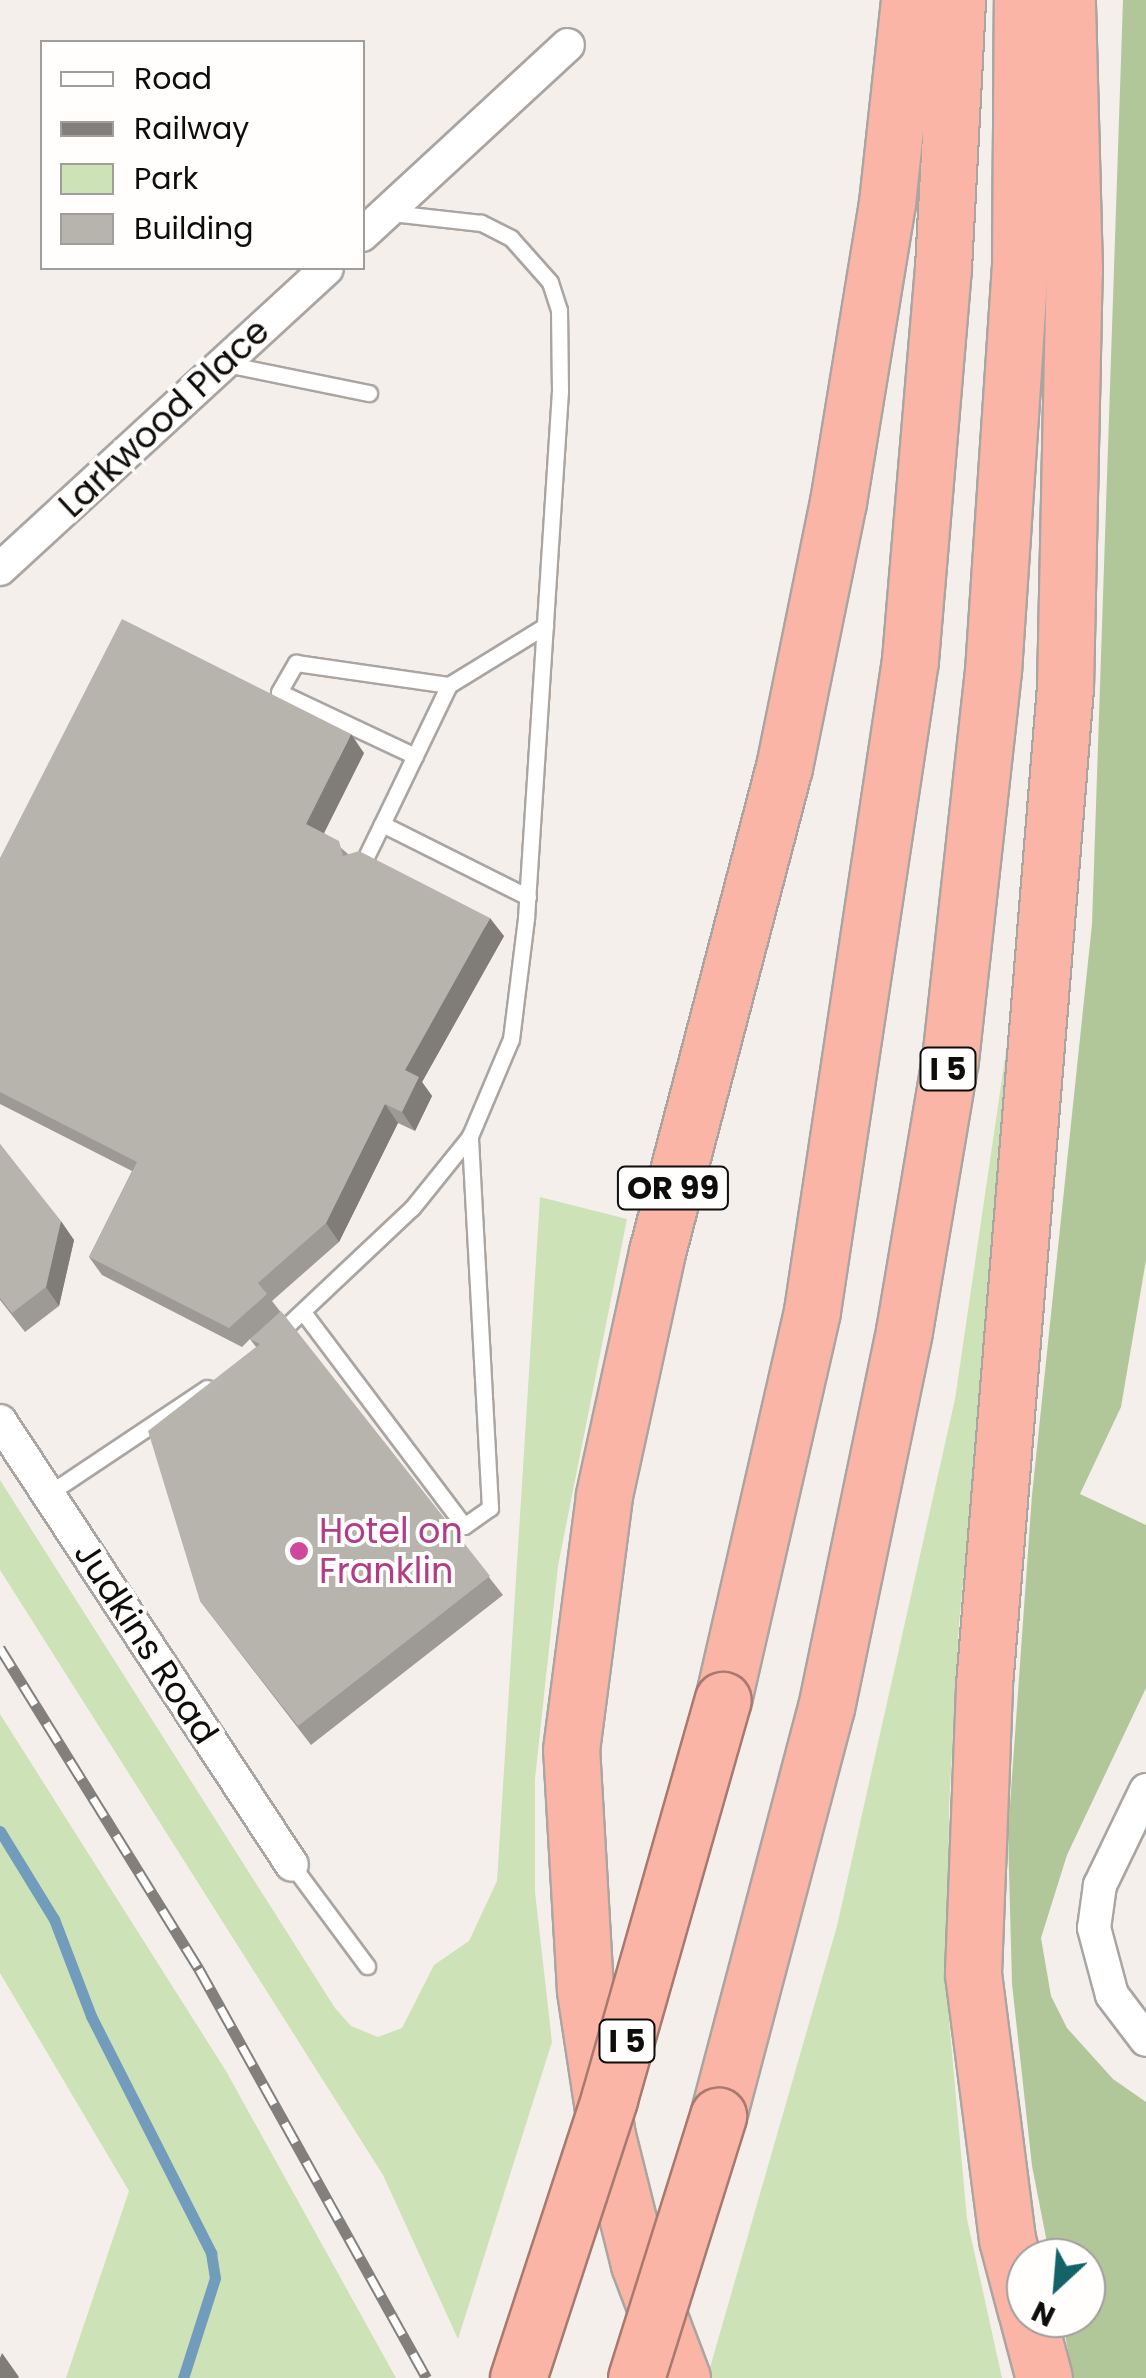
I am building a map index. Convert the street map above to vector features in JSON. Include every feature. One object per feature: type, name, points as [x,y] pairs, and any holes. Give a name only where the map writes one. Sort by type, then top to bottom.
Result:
[{"type":"highway","name":"OR 99","points":[[682,2378],[639,2264],[607,2136],[585,1990],[570,1750],[608,1476],[656,1252],[784,767],[838,502],[887,203],[909,0]]},
{"type":"highway","name":"I 5","points":[[518,2378],[626,2044],[723,1700],[812,1311],[910,660],[944,268],[957,0]]},
{"type":"highway","name":"I 5","points":[[636,2378],[718,2116],[826,1708],[904,1331],[950,1060],[994,671],[1020,268],[1022,0]]},
{"type":"highway","points":[[1007,2238],[973,1974],[984,1686],[1065,688],[1074,271],[1067,0]]},
{"type":"highway","points":[[1033,2338],[1044,2378]]},
{"type":"street","points":[[374,224],[568,45]]},
{"type":"street","name":"Larkwood Place","points":[[0,570],[325,270]]},
{"type":"street","name":"Judkins Road","points":[[0,1422],[292,1865]]},
{"type":"street","points":[[1146,1790],[1100,1885],[1096,1951],[1112,1996],[1146,2040]]},
{"type":"lane","points":[[266,1343],[412,1208],[470,1136],[511,1038],[528,897],[562,344],[550,282],[532,256],[481,223],[374,224]]},
{"type":"lane","points":[[224,363],[368,393]]},
{"type":"lane","points":[[362,865],[449,685],[545,626]]},
{"type":"lane","points":[[415,756],[280,692],[296,663],[449,685]]},
{"type":"lane","points":[[382,824],[528,897]]},
{"type":"lane","points":[[303,1312],[464,1526],[490,1508],[470,1136]]},
{"type":"lane","points":[[48,1494],[228,1374]]},
{"type":"lane","points":[[292,1865],[367,1966]]},
{"type":"green space","points":[[1123,0],[1146,0],[1146,1260],[1121,1407],[1080,1494],[1146,1525],[1146,1688],[1067,1855],[1041,1938],[1051,1996],[1067,2028],[1113,2079],[1146,2102],[1146,2378],[1073,2378],[1066,2338],[1106,2338],[1106,2238],[1046,2238],[1032,2166],[1012,1984],[1008,1833],[1032,1495],[1092,924]]},
{"type":"green space","points":[[1030,757],[1036,757],[978,1435],[959,1624],[949,1807],[948,2009],[967,2219],[1002,2378],[707,2378],[837,1926],[955,1399],[1016,983]]},
{"type":"green space","points":[[540,1197],[627,1219],[558,1566],[535,1779],[535,1892],[552,2042],[458,2339],[383,2175],[0,1570],[0,1480],[335,2008],[351,2026],[378,2037],[402,2028],[434,1965],[469,1941],[497,1881]]},
{"type":"green space","points":[[0,1714],[226,2071],[396,2378],[66,2378],[129,2191],[0,1973]]},
{"type":"building","points":[[122,619],[351,734],[306,824],[339,841],[343,856],[359,851],[490,918],[405,1070],[419,1077],[402,1112],[385,1104],[326,1223],[258,1283],[267,1294],[229,1328],[89,1257],[137,1162],[0,1092],[0,858]]},
{"type":"building","points":[[0,1144],[61,1221],[46,1287],[12,1313],[0,1298]]},
{"type":"building","points":[[281,1311],[490,1576],[298,1726],[200,1601],[148,1431],[260,1344],[250,1339]]},
{"type":"waterway","points":[[0,1831],[54,1919],[91,2016],[211,2253],[215,2278],[183,2378]]},
{"type":"railway","points":[[0,1648],[199,1969],[427,2378]]},
{"type":"place","name":"Hotel on Franklin","points":[[299,1551]]}]
